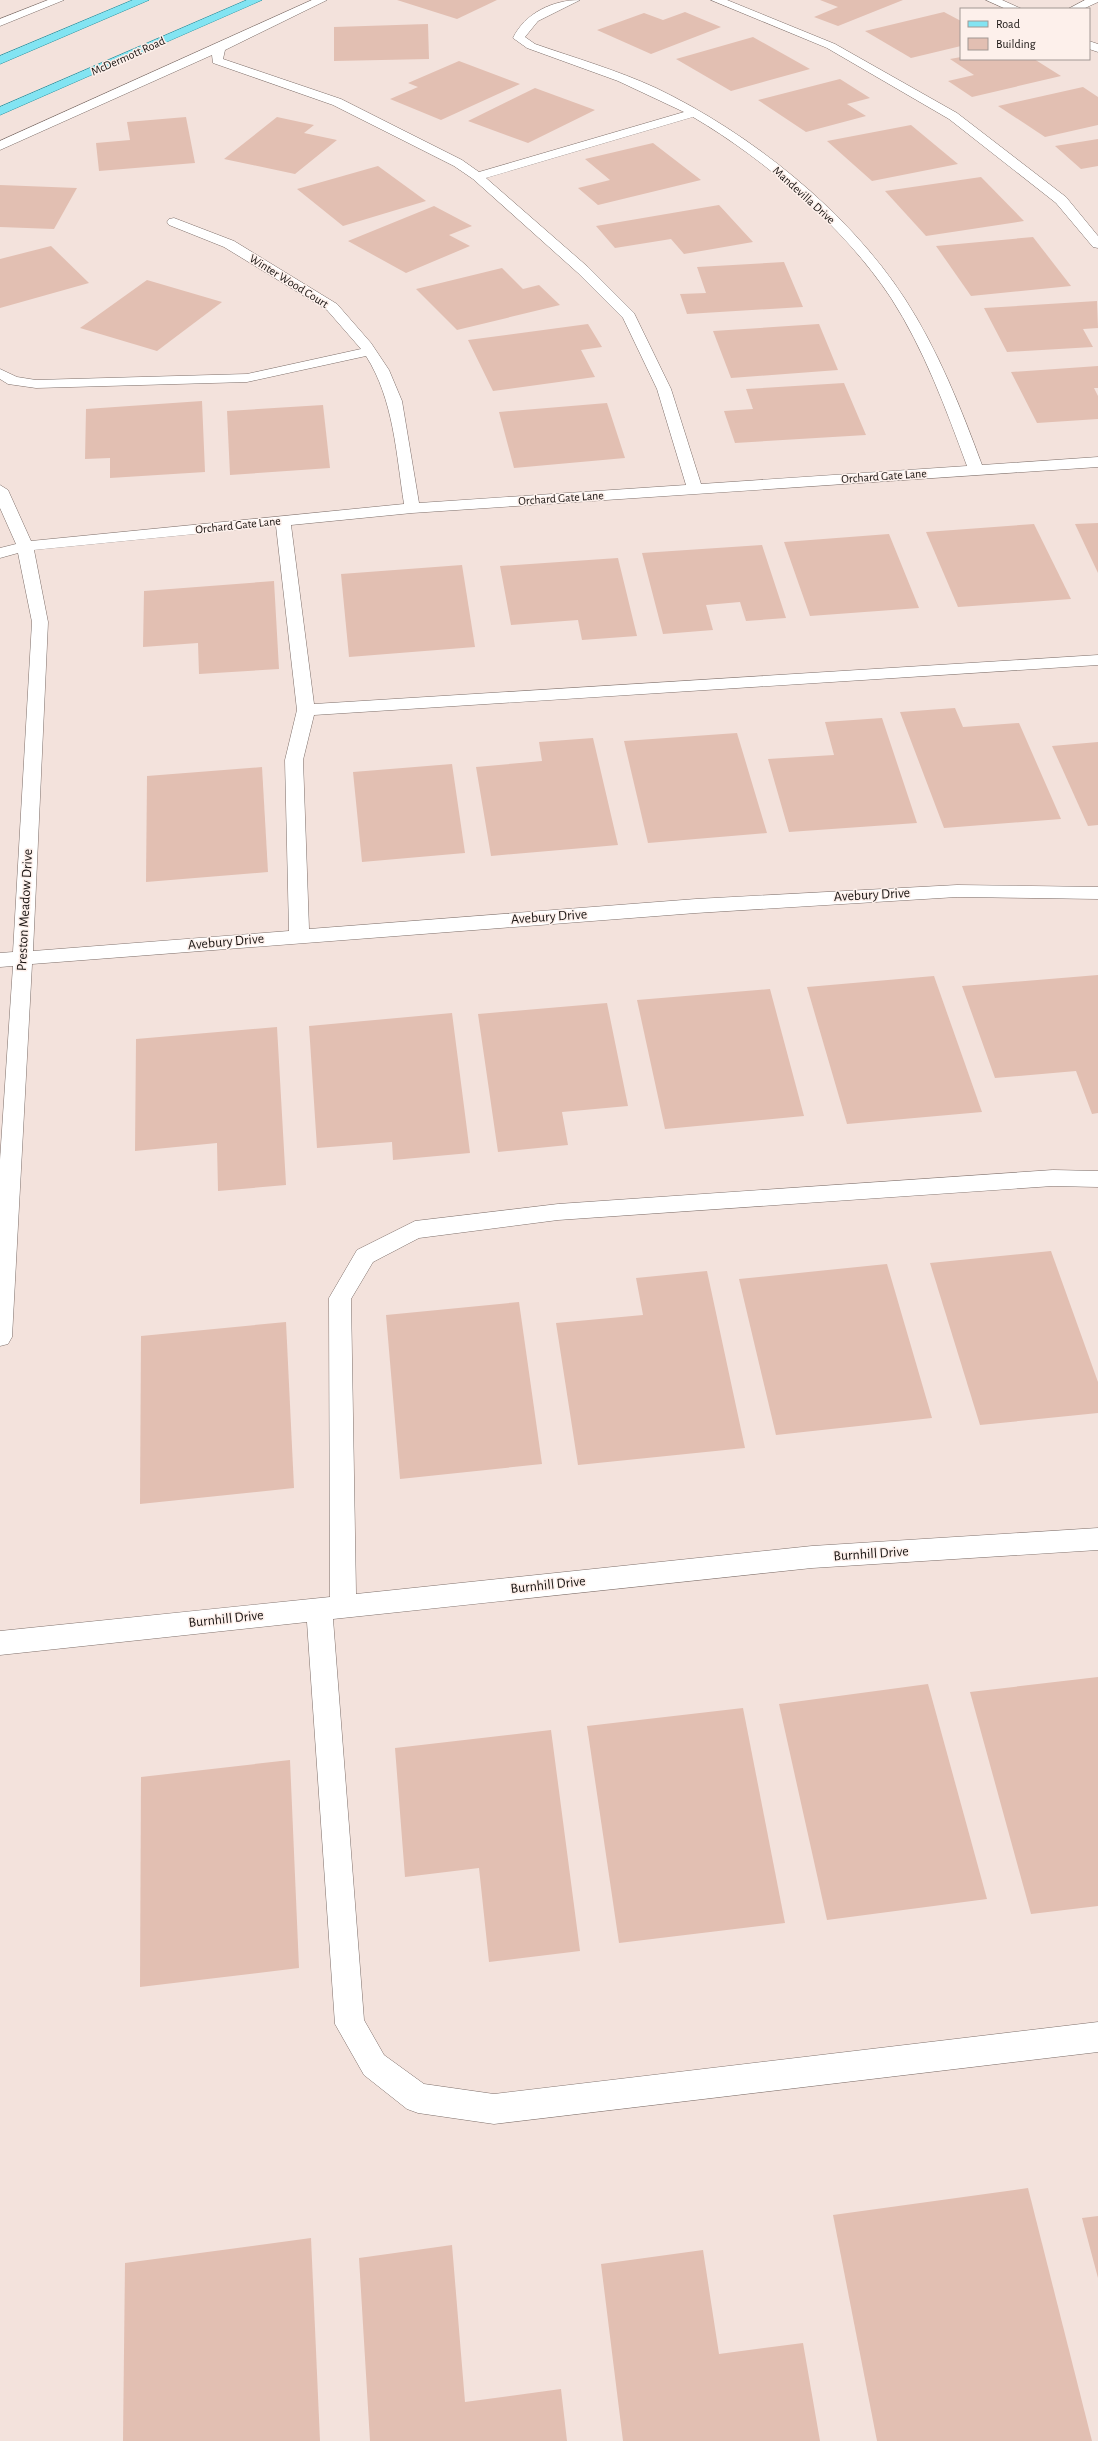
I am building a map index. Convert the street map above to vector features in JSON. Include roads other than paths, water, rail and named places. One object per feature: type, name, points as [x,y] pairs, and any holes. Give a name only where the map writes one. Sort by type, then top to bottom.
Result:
[{"type":"main road","points":[[0,60],[143,0]]},
{"type":"main road","name":"McDermott Road","points":[[0,111],[256,0]]},
{"type":"street","points":[[0,23],[58,0]]},
{"type":"street","points":[[0,146],[219,48],[321,0]]},
{"type":"street","name":"Mandevilla Drive","points":[[574,0],[531,20],[522,28],[519,38],[531,46],[651,90],[694,113],[771,164],[848,235],[899,301],[927,350],[954,410],[976,470]]},
{"type":"street","points":[[717,0],[831,46],[953,116],[1061,200],[1098,244]]},
{"type":"street","points":[[992,0],[1013,8]]},
{"type":"street","points":[[1076,8],[1094,0]]},
{"type":"street","points":[[219,48],[217,61],[336,102],[458,163],[477,176],[584,270],[629,316],[664,389],[695,489]]},
{"type":"street","points":[[477,176],[510,168],[694,113]]},
{"type":"street","name":"Winter Wood Court","points":[[174,222],[228,244],[272,269],[332,307],[369,351],[382,370],[395,401],[412,508]]},
{"type":"street","points":[[0,373],[13,381],[36,384],[247,378],[369,351]]},
{"type":"street","name":"Orchard Gate Lane","points":[[0,553],[25,546],[412,508],[1098,462]]},
{"type":"street","name":"Preston Meadow Drive","points":[[0,490],[25,546],[40,622],[23,958],[0,1337]]},
{"type":"street","points":[[283,520],[306,710],[294,760],[299,936]]},
{"type":"street","points":[[306,710],[1098,660]]},
{"type":"street","name":"Avebury Drive","points":[[0,960],[696,906],[957,890],[1098,893]]},
{"type":"street","points":[[1098,1179],[1053,1178],[558,1212],[415,1230],[365,1256],[340,1298],[331,1608],[350,2024],[374,2065],[418,2098],[494,2109],[1098,2037]]},
{"type":"street","name":"Burnhill Drive","points":[[0,1643],[812,1557],[1098,1539]]}]
